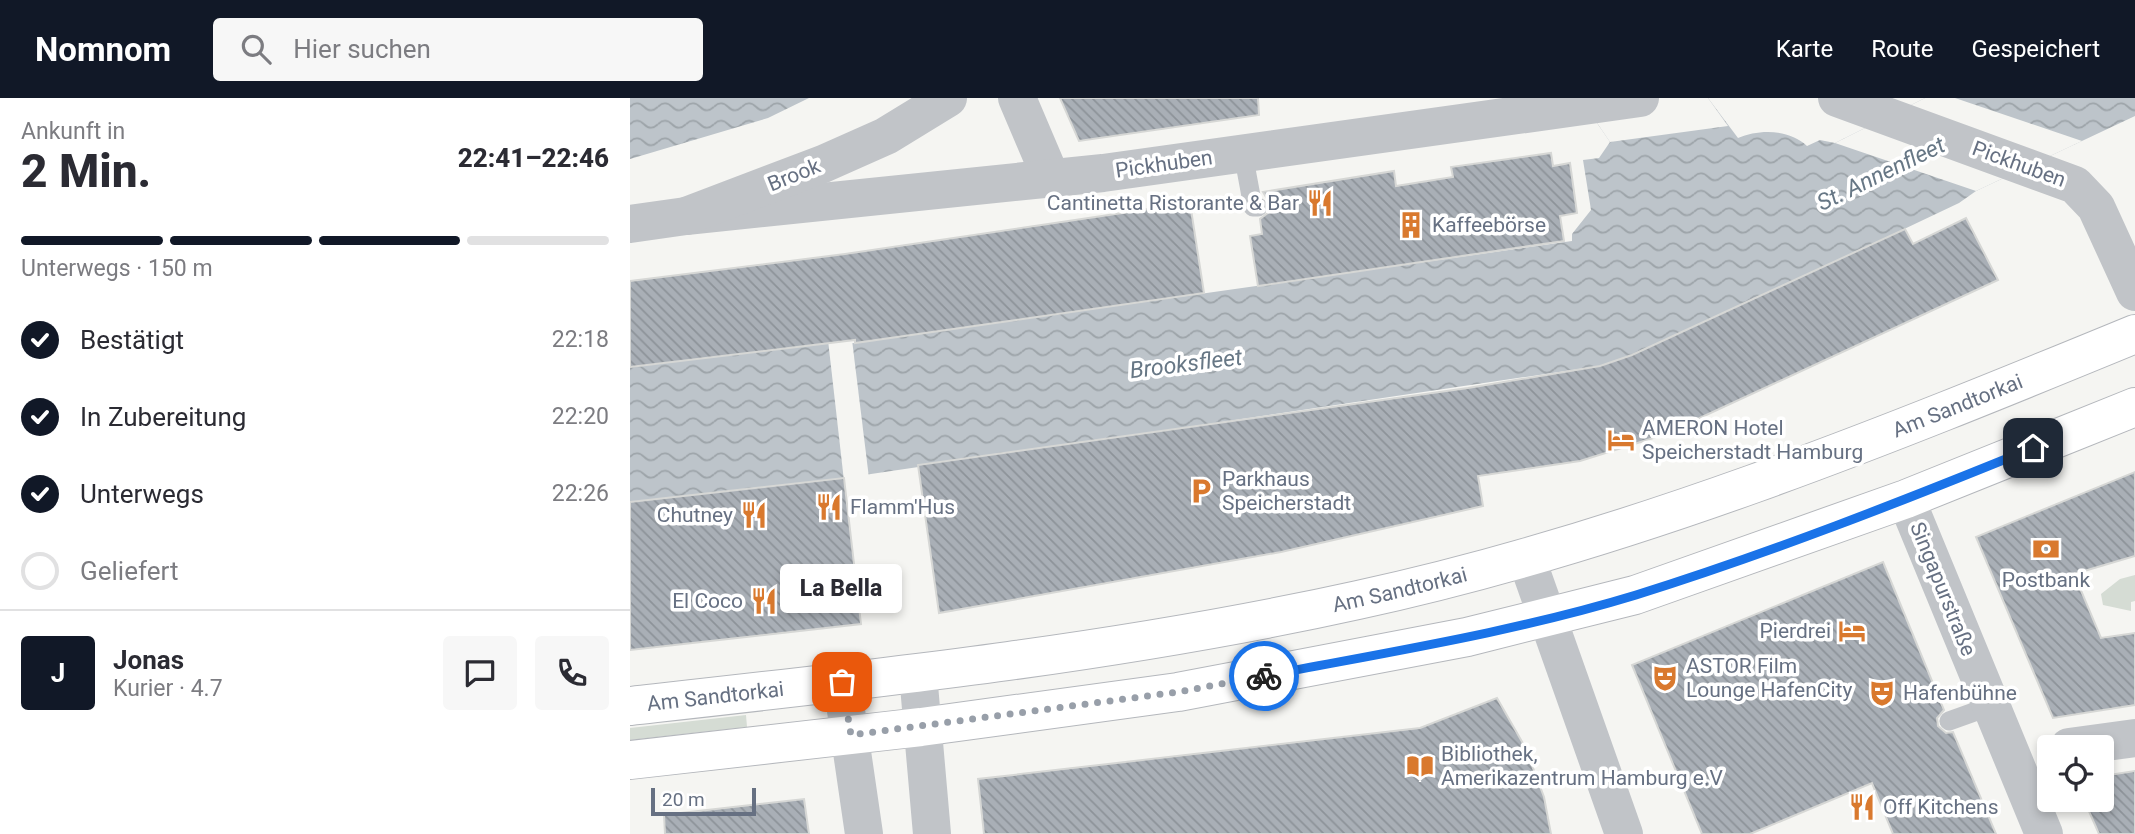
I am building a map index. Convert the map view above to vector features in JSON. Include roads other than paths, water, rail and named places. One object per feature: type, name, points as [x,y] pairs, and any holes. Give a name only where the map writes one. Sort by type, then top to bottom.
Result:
[{"type":"main road","name":"Am Sandtorkai","points":[[630,706],[918,674],[1206,630],[1358,600],[1629,528],[1740,489],[2135,334]]},
{"type":"main road","points":[[630,760],[921,727],[1190,690],[1467,637],[1634,595],[1906,499],[2135,407]]},
{"type":"street","name":"Brook","points":[[630,224],[686,216],[857,149],[948,98]]},
{"type":"street","points":[[1017,98],[1051,178]]},
{"type":"street","name":"Pickhuben","points":[[686,216],[1051,178],[1640,98]]},
{"type":"street","name":"Pickhuben","points":[[1837,98],[2063,178],[2091,198],[2135,292]]},
{"type":"street","name":"Singapurstraße","points":[[1906,499],[2044,834]]},
{"type":"street","points":[[1525,556],[1548,617],[1563,668],[1625,834]]},
{"type":"street","points":[[918,674],[932,834]]},
{"type":"street","points":[[842,682],[864,834]]},
{"type":"street","points":[[2114,741],[2135,738]]},
{"type":"lane","points":[[1243,153],[1253,207],[1258,207]]},
{"type":"lane","points":[[1949,721],[1991,706]]},
{"type":"water","points":[[630,98],[809,98],[768,118],[630,159]]},
{"type":"water","points":[[1580,98],[1708,98],[1738,138],[1755,133],[1774,132],[1792,136],[1807,146],[1820,140],[1835,143],[1925,98],[2135,98],[2135,116],[1976,191],[1959,203],[1881,240],[1632,355],[1599,366],[844,478],[630,502],[630,367],[823,344],[855,343],[1572,241],[1572,234],[1591,210],[1583,160],[1599,158],[1610,142]]},
{"type":"place","name":"Cantinetta Ristorante & Bar","points":[[1320,203]]},
{"type":"place","name":"Kaffeebörse","points":[[1411,225]]},
{"type":"place","name":"AMERON Hotel Speicherstadt Hamburg","points":[[1621,440]]},
{"type":"place","name":"Parkhaus Speicherstadt","points":[[1201,491]]},
{"type":"place","name":"Flamm'Hus","points":[[829,507]]},
{"type":"place","name":"Chutney","points":[[754,515]]},
{"type":"place","name":"Postbank","points":[[2046,549]]},
{"type":"place","name":"El Coco","points":[[764,601]]},
{"type":"place","name":"Pierdrei","points":[[1852,631]]},
{"type":"place","name":"ASTOR Film Lounge HafenCity","points":[[1665,678]]},
{"type":"place","name":"La Bella","points":[[842,682]]},
{"type":"place","name":"Hafenbühne","points":[[1882,693]]},
{"type":"place","name":"Bibliothek, Amerikazentrum Hamburg e.V","points":[[1420,766]]},
{"type":"place","name":"Off Kitchens","points":[[1862,807]]},
{"type":"water label","name":"St. Annenfleet","points":[[1881,174]]},
{"type":"water label","name":"Brooksfleet","points":[[1186,364]]}]
